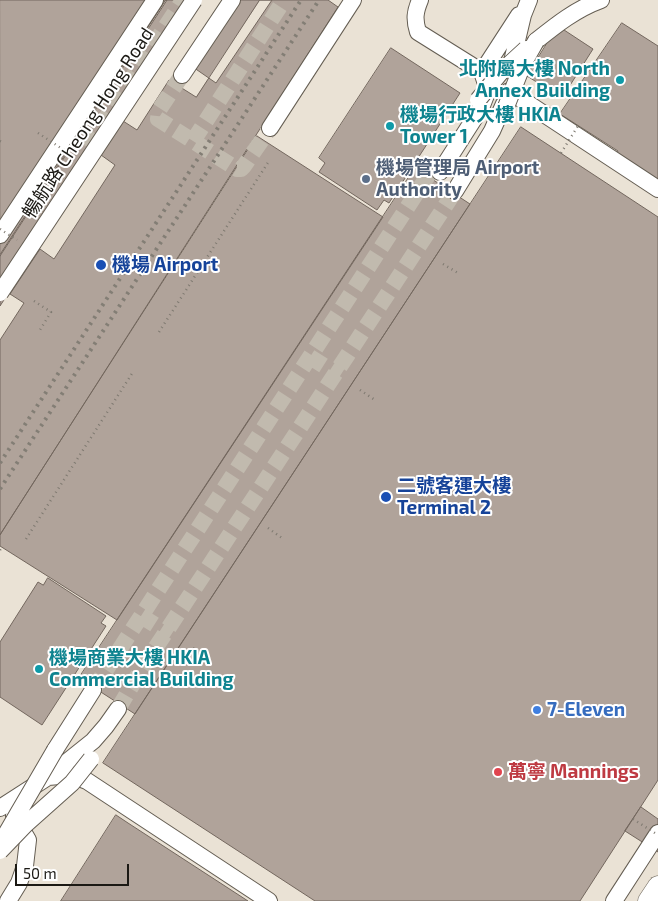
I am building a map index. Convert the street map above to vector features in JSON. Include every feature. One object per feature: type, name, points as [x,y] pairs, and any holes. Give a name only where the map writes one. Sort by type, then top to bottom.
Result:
[{"type":"main road","points":[[648,901],[658,886]]},
{"type":"street","points":[[0,235],[155,0]]},
{"type":"street","name":"暢航路 Cheong Hong Road","points":[[0,293],[194,0]]},
{"type":"street","points":[[182,75],[232,0]]},
{"type":"street","points":[[270,128],[353,0]]},
{"type":"street","points":[[420,0],[415,11],[418,32],[482,72],[488,90],[481,108],[434,173],[478,100],[501,72],[536,41],[565,19],[588,5],[601,0]]},
{"type":"street","points":[[482,72],[529,0]]},
{"type":"street","points":[[529,0],[523,15],[514,52],[509,91],[492,131],[457,192],[492,136],[523,64],[536,41]]},
{"type":"street","points":[[509,91],[658,189]]},
{"type":"street","points":[[0,844],[93,690]]},
{"type":"street","points":[[0,851],[26,824],[61,794],[82,771],[120,709],[93,741],[48,777],[2,803],[22,826],[28,840],[25,866],[20,883],[8,901]]},
{"type":"street","points":[[48,777],[71,775],[87,781],[269,901]]},
{"type":"street","points":[[614,901],[658,834]]},
{"type":"path","points":[[561,153],[578,126]]},
{"type":"path","points":[[38,134],[85,164]]},
{"type":"path","points":[[158,332],[269,162]]},
{"type":"path","points":[[443,264],[458,274]]},
{"type":"path","points":[[34,301],[51,312],[40,330]]},
{"type":"path","points":[[26,539],[133,372]]},
{"type":"path","points":[[360,390],[375,400]]},
{"type":"path","points":[[268,528],[282,538]]},
{"type":"path","points":[[193,648],[206,657]]},
{"type":"path","points":[[633,819],[658,834]]},
{"type":"building","points":[[0,0],[167,0],[0,256]]},
{"type":"building","points":[[166,0],[201,0],[0,306],[0,255]]},
{"type":"building","points":[[229,0],[272,0],[216,83],[187,63]]},
{"type":"building","name":"機場 Airport","points":[[260,0],[328,0],[338,7],[0,535],[0,340],[24,303],[10,294],[40,249],[54,259],[115,165],[101,155],[123,121],[137,130],[169,80],[196,97]]},
{"type":"building","name":"北附屬大樓 North Annex Building","points":[[622,23],[658,46],[658,180],[617,153],[618,151],[560,114]]},
{"type":"building","points":[[558,26],[593,49],[562,98],[527,76]]},
{"type":"building","name":"機場行政大樓 HKIA Tower 1","points":[[391,48],[460,93],[389,203],[384,200],[377,210],[319,172],[325,163],[319,158]]},
{"type":"building","name":"二號客運大樓 Terminal 2","points":[[521,127],[658,217],[658,780],[580,901],[315,901],[103,763]]},
{"type":"building","points":[[257,136],[383,217],[117,620],[0,546],[0,535]]},
{"type":"building","points":[[415,168],[470,204],[135,714],[79,678]]},
{"type":"building","name":"機場商業大樓 HKIA Commercial Building","points":[[48,578],[106,616],[101,623],[106,626],[42,725],[0,697],[0,642],[38,582],[43,585]]},
{"type":"building","points":[[641,807],[658,819],[658,852],[625,831]]},
{"type":"building","points":[[116,815],[128,823],[248,901],[61,901]]},
{"type":"tunnel","points":[[87,147],[183,0]]},
{"type":"tunnel","points":[[193,141],[284,0]]},
{"type":"tunnel","points":[[182,75],[159,110],[158,119],[237,169],[241,169],[244,166],[270,128]]},
{"type":"tunnel","points":[[93,690],[429,174]]},
{"type":"tunnel","points":[[118,709],[141,670],[455,191]]},
{"type":"tunnel","points":[[310,357],[340,376]]},
{"type":"tunnel","points":[[141,616],[171,635]]},
{"type":"railway","points":[[0,463],[301,0]]},
{"type":"railway","points":[[0,489],[319,0]]},
{"type":"place","name":"北附屬大樓 North Annex Building","points":[[620,80]]},
{"type":"place","name":"機場行政大樓 HKIA Tower 1","points":[[390,126]]},
{"type":"place","name":"機場管理局 Airport Authority","points":[[366,179]]},
{"type":"place","name":"機場 Airport","points":[[101,265]]},
{"type":"place","name":"二號客運大樓 Terminal 2","points":[[386,497]]},
{"type":"place","name":"機場商業大樓 HKIA Commercial Building","points":[[39,669]]},
{"type":"place","name":"7-Eleven","points":[[537,710]]},
{"type":"place","name":"萬寧 Mannings","points":[[498,772]]}]
